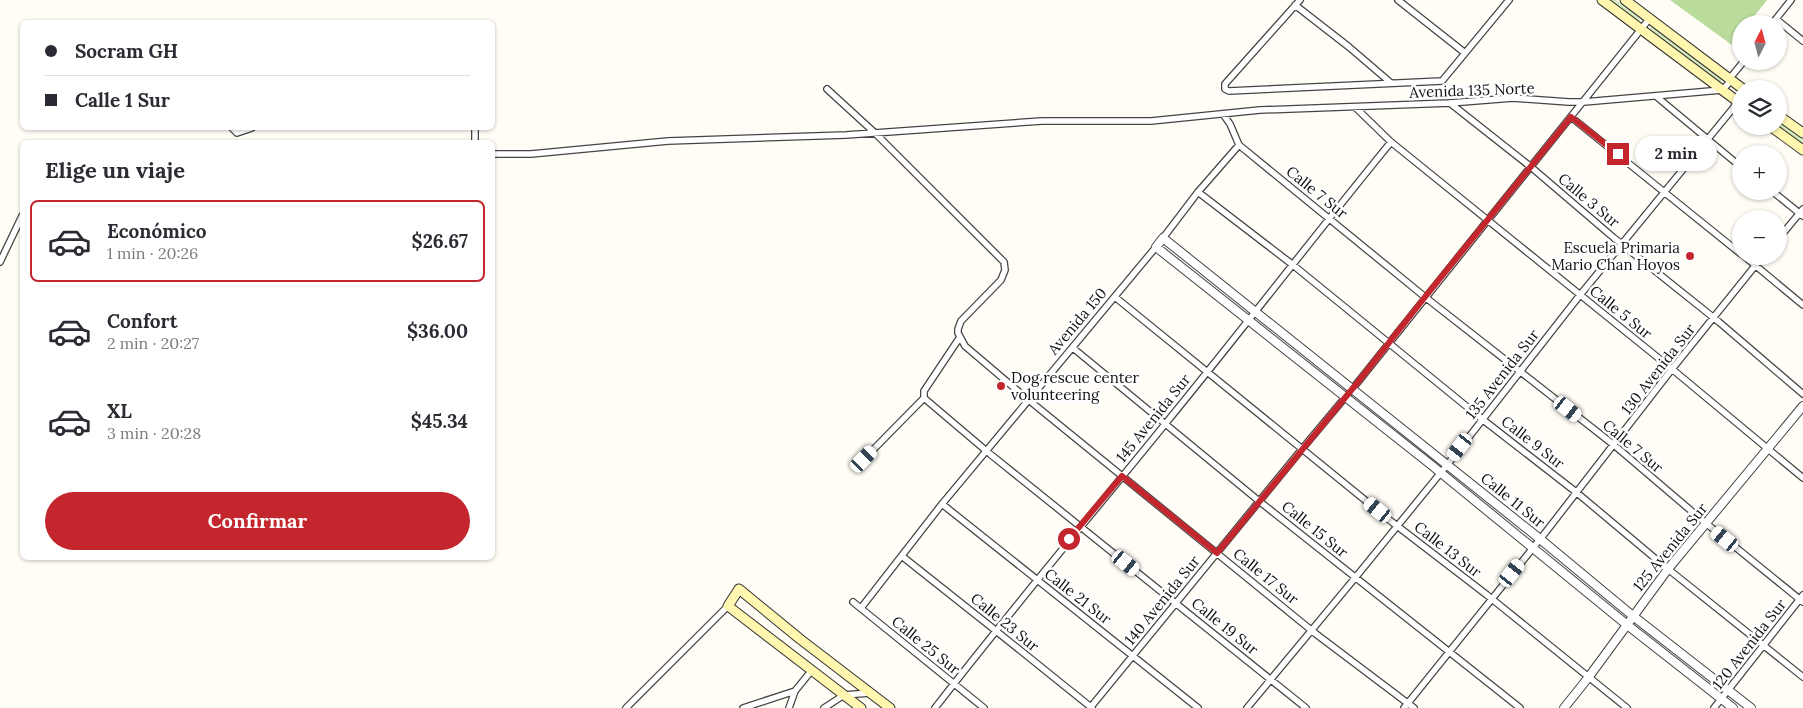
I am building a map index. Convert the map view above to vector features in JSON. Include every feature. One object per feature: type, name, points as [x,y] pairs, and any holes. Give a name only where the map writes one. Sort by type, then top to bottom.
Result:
[{"type":"main road","points":[[1602,0],[1732,97]]},
{"type":"main road","points":[[1625,0],[1732,80]]},
{"type":"main road","points":[[1787,122],[1803,133]]},
{"type":"main road","points":[[1782,135],[1803,150]]},
{"type":"main road","points":[[861,708],[728,606],[739,589],[890,708]]},
{"type":"street","points":[[1398,0],[1466,53]]},
{"type":"street","points":[[1391,83],[1298,2],[1226,84],[1225,89],[1230,91],[1442,81],[1509,0]]},
{"type":"street","points":[[1779,15],[1791,0]]},
{"type":"street","name":"140 Avenida Sur","points":[[1091,708],[1389,344],[1650,18]]},
{"type":"street","points":[[1788,31],[1803,41]]},
{"type":"street","points":[[1722,90],[1737,70]]},
{"type":"street","points":[[827,89],[1004,262],[1005,270],[1001,280],[961,321],[958,329],[960,337],[924,391],[924,398],[864,459]]},
{"type":"street","name":"Avenida 135 Norte","points":[[495,154],[531,154],[668,141],[874,133],[1042,121],[1151,121],[1260,110],[1450,103],[1513,98],[1584,102],[1722,90]]},
{"type":"street","points":[[1657,97],[1732,160]]},
{"type":"street","name":"Calle 3 Sur","points":[[1450,103],[1531,167],[1803,394]]},
{"type":"street","name":"Calle 5 Sur","points":[[1355,107],[1391,142],[1672,369],[1803,478]]},
{"type":"street","name":"135 Avenida Sur","points":[[1247,708],[1447,465],[1664,191],[1732,112]]},
{"type":"street","name":"Calle 7 Sur","points":[[1223,114],[1230,124],[1239,145],[1425,297],[1614,444],[1706,523],[1802,599]]},
{"type":"street","points":[[1571,117],[1732,246]]},
{"type":"street","points":[[234,130],[237,133],[246,130]]},
{"type":"street","name":"145 Avenida Sur","points":[[935,708],[1036,580],[1165,424],[1391,142]]},
{"type":"street","name":"Avenida 150","points":[[862,608],[942,504],[1164,238],[1198,192],[1239,145]]},
{"type":"street","name":"Calle 9 Sur","points":[[1198,192],[1293,265],[1803,677]]},
{"type":"street","points":[[1784,200],[1802,213],[1787,229]]},
{"type":"street","points":[[0,262],[20,220]]},
{"type":"street","name":"Calle 11 Sur","points":[[1164,238],[1540,539],[1633,616],[1751,708]]},
{"type":"street","name":"Calle 11 Sur","points":[[1156,247],[1533,547],[1626,624],[1734,708]]},
{"type":"street","points":[[1755,265],[1803,305]]},
{"type":"street","name":"130 Avenida Sur","points":[[1406,706],[1755,265]]},
{"type":"street","name":"Calle 13 Sur","points":[[1115,297],[1397,526],[1627,708]]},
{"type":"street","name":"Calle 17 Sur","points":[[960,337],[965,346],[1028,400],[1406,706],[1414,708]]},
{"type":"street","name":"Calle 15 Sur","points":[[1073,348],[1259,501],[1520,708]]},
{"type":"street","points":[[924,398],[987,452]]},
{"type":"street","name":"125 Avenida Sur","points":[[1564,708],[1668,569],[1803,406]]},
{"type":"street","name":"Calle 19 Sur","points":[[987,452],[1306,708]]},
{"type":"street","name":"Calle 21 Sur","points":[[942,504],[1198,708]]},
{"type":"street","name":"Calle 23 Sur","points":[[903,557],[1091,708]]},
{"type":"street","name":"120 Avenida Sur","points":[[1714,708],[1802,599]]},
{"type":"street","name":"Calle 25 Sur","points":[[853,602],[984,708]]},
{"type":"street","points":[[626,708],[728,606]]},
{"type":"street","points":[[789,708],[795,690],[812,670]]},
{"type":"street","points":[[743,708],[795,690]]},
{"type":"street","points":[[824,708],[844,695],[870,693]]},
{"type":"green space","points":[[1608,0],[1616,0],[1640,20],[1636,21]]},
{"type":"green space","points":[[1670,0],[1767,0],[1755,15],[1732,15],[1732,45]]},
{"type":"green space","points":[[1651,27],[1654,27],[1722,77],[1721,83],[1715,82],[1652,33]]},
{"type":"green space","points":[[1787,125],[1803,137],[1803,145],[1787,133]]},
{"type":"place","name":"Escuela Primaria Mario Chan Hoyos","points":[[1690,256]]},
{"type":"place","name":"Dog rescue center volunteering","points":[[1001,386]]},
{"type":"route","points":[[1069,539],[1122,476],[1217,553],[1389,344],[1571,117],[1618,154]]}]
